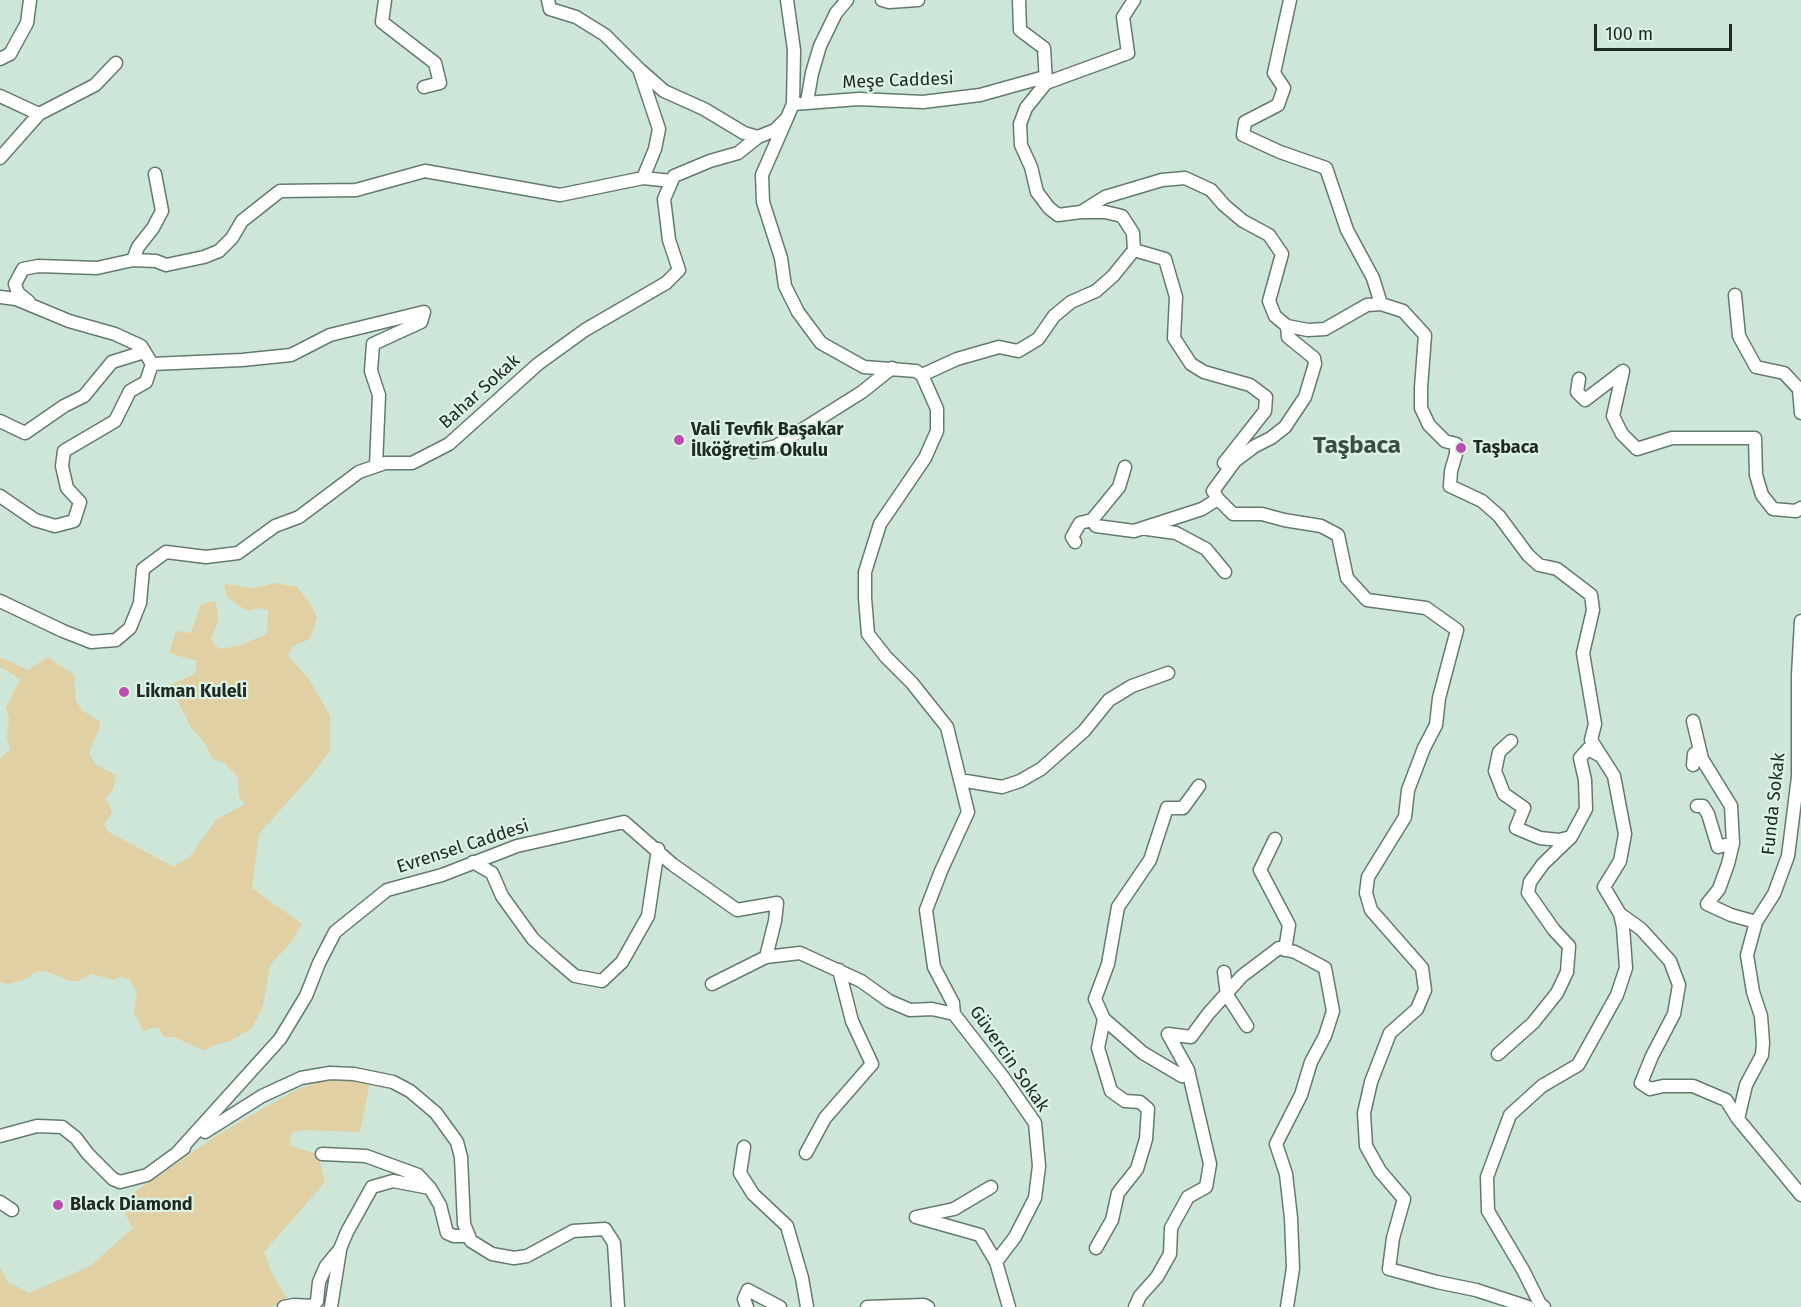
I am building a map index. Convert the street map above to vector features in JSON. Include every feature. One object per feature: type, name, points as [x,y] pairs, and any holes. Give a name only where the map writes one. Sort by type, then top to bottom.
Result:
[{"type":"street","points":[[0,59],[10,54],[27,23],[30,0]]},
{"type":"street","points":[[385,0],[382,22],[435,63],[440,83],[424,87]]},
{"type":"street","points":[[548,0],[550,9],[576,16],[605,35],[664,91],[704,108],[744,133],[758,137]]},
{"type":"street","points":[[787,0],[794,50],[793,104],[762,175],[763,202],[781,258],[785,286],[798,312],[821,343],[864,367],[916,371],[922,375],[957,359],[999,347],[1017,351],[1038,339],[1054,316],[1071,302],[1096,291],[1113,276],[1134,250],[1133,233],[1122,216],[1105,212],[1058,215],[1049,208],[1037,192],[1031,166],[1021,146],[1020,124],[1034,95],[1046,83],[1128,53],[1123,17],[1134,0]]},
{"type":"street","points":[[807,102],[820,46],[836,13],[847,0]]},
{"type":"street","points":[[882,0],[889,2],[918,0]]},
{"type":"street","points":[[1019,0],[1020,30],[1044,48],[1046,83]]},
{"type":"street","points":[[1290,0],[1274,73],[1284,88],[1278,105],[1245,122],[1243,135],[1280,152],[1326,168],[1347,230],[1373,278],[1381,304]]},
{"type":"street","points":[[0,158],[39,114],[95,85],[116,63]]},
{"type":"street","points":[[639,69],[659,129],[655,149],[643,178]]},
{"type":"street","name":"Meşe Caddesi","points":[[793,104],[859,99],[923,102],[980,94],[1041,78],[1046,83]]},
{"type":"street","points":[[0,96],[39,114]]},
{"type":"street","points":[[31,305],[18,293],[15,284],[23,269],[38,266],[97,268],[133,260],[156,261],[166,265],[204,257],[219,250],[232,238],[242,221],[280,190],[356,190],[425,171],[560,195],[643,178],[672,180],[675,176],[710,161],[738,153],[758,137],[775,130],[787,118]]},
{"type":"street","points":[[133,260],[138,247],[153,228],[162,211],[154,174]]},
{"type":"street","points":[[1081,212],[1105,197],[1162,180],[1185,178],[1211,189],[1224,205],[1243,221],[1269,235],[1282,254],[1269,301],[1275,316],[1287,326],[1308,330],[1325,329],[1367,305],[1381,304],[1403,311],[1425,335],[1420,388],[1422,408],[1430,426],[1445,441],[1456,444],[1450,486],[1482,501],[1499,516],[1528,555],[1539,565],[1557,569],[1591,595],[1593,610],[1583,653],[1595,724],[1591,740],[1614,776],[1625,834],[1620,861],[1604,887],[1620,914],[1626,968],[1617,995],[1578,1065],[1542,1086],[1510,1115],[1487,1177],[1488,1211],[1540,1304],[1544,1307]]},
{"type":"street","name":"Bahar Sokak","points":[[0,601],[91,642],[116,640],[130,628],[140,603],[143,569],[166,552],[206,557],[238,552],[275,526],[299,517],[359,472],[385,463],[412,463],[449,444],[538,364],[585,330],[666,283],[679,270],[669,240],[664,199],[672,180]]},
{"type":"street","points":[[1134,250],[1165,259],[1176,297],[1174,339],[1191,364],[1204,372],[1250,385],[1266,397],[1265,411],[1225,462],[1215,495]]},
{"type":"street","points":[[1735,295],[1739,336],[1756,367],[1784,373],[1798,389],[1801,413]]},
{"type":"street","points":[[0,297],[16,299],[69,321],[115,334],[141,346],[152,364]]},
{"type":"street","points":[[152,364],[242,360],[291,355],[330,335],[424,312],[421,322],[373,344],[371,371],[380,395],[376,466]]},
{"type":"street","points":[[1092,520],[1096,526],[1134,531],[1202,509],[1215,495],[1235,461],[1285,427],[1305,397],[1315,364],[1314,358],[1288,337],[1287,326]]},
{"type":"street","points":[[0,421],[25,433],[64,406],[84,396],[112,363],[144,352]]},
{"type":"street","points":[[0,496],[35,520],[55,526],[74,521],[81,502],[68,488],[62,466],[64,451],[115,421],[130,391],[146,382],[152,364]]},
{"type":"street","points":[[753,452],[776,446],[862,392],[892,368]]},
{"type":"street","points":[[1579,379],[1578,392],[1585,400],[1623,371],[1613,416],[1622,434],[1637,449],[1672,438],[1755,438],[1756,475],[1762,495],[1773,509],[1796,511],[1801,508]]},
{"type":"street","name":"Güvercin Sokak","points":[[922,375],[937,409],[937,431],[926,458],[880,524],[865,572],[868,634],[886,657],[912,683],[947,727],[968,812],[940,871],[926,910],[934,967],[953,1003],[954,1014],[1035,1123],[1039,1166],[1035,1198],[1015,1237],[996,1262]]},
{"type":"street","points":[[1076,542],[1072,537],[1080,523],[1092,520],[1119,488],[1125,467]]},
{"type":"street","points":[[1215,495],[1233,514],[1262,514],[1321,526],[1338,535],[1347,578],[1367,600],[1426,608],[1457,630],[1439,698],[1436,725],[1424,748],[1408,790],[1405,817],[1368,877],[1366,893],[1371,910],[1422,968],[1425,990],[1417,1009],[1390,1033],[1371,1082],[1364,1113],[1366,1146],[1380,1171],[1404,1199],[1389,1269],[1476,1290],[1528,1307]]},
{"type":"street","points":[[1143,528],[1176,533],[1206,549],[1226,572]]},
{"type":"street","name":"Funda Sokak","points":[[1738,1119],[1746,1085],[1762,1055],[1763,1043],[1761,1016],[1753,992],[1747,955],[1756,922],[1774,894],[1788,856],[1800,778],[1798,675],[1801,621]]},
{"type":"street","points":[[960,780],[1002,787],[1020,781],[1041,769],[1084,731],[1109,700],[1132,686],[1168,673]]},
{"type":"street","points":[[1693,721],[1698,751],[1731,806],[1733,843],[1728,864],[1719,889],[1707,904],[1731,915],[1756,922]]},
{"type":"street","points":[[1511,741],[1499,752],[1495,771],[1504,794],[1524,808],[1516,828],[1540,837],[1559,840],[1571,837]]},
{"type":"street","points":[[1498,1054],[1533,1023],[1557,993],[1567,972],[1569,946],[1554,930],[1528,893],[1530,882],[1543,864],[1571,837],[1586,809],[1585,780],[1580,758],[1588,749],[1600,755]]},
{"type":"street","points":[[1693,765],[1694,754],[1698,751]]},
{"type":"street","points":[[1188,1070],[1182,1076],[1143,1053],[1104,1019],[1095,999],[1108,964],[1119,907],[1150,860],[1167,808],[1183,808],[1200,786]]},
{"type":"street","points":[[1697,806],[1703,807],[1708,814],[1718,847],[1733,843]]},
{"type":"street","name":"Evrensel Caddesi","points":[[178,1152],[280,1039],[306,996],[335,932],[387,890],[442,875],[517,846],[624,822],[658,849],[672,864],[737,910],[777,903],[766,957]]},
{"type":"street","points":[[1275,839],[1260,870],[1289,926],[1285,950]]},
{"type":"street","points":[[473,862],[492,873],[502,896],[533,939],[547,952],[575,976],[602,981],[622,962],[648,916],[658,849]]},
{"type":"street","points":[[1620,914],[1641,929],[1670,961],[1679,985],[1674,1014],[1641,1083],[1650,1089],[1663,1086],[1693,1086],[1726,1100],[1738,1119],[1801,1195]]},
{"type":"street","points":[[1135,1307],[1140,1296],[1157,1277],[1170,1254],[1170,1228],[1188,1197],[1206,1187],[1210,1164],[1188,1070],[1168,1034],[1191,1037],[1242,976],[1279,948],[1295,952],[1325,968],[1333,1011],[1325,1035],[1311,1062],[1301,1095],[1276,1144],[1286,1174],[1291,1218],[1293,1268],[1287,1307]]},
{"type":"street","points":[[712,984],[766,957],[800,953],[861,981],[889,1001],[910,1010],[932,1009],[954,1014]]},
{"type":"street","points":[[806,1153],[825,1118],[872,1064],[852,1021],[839,970]]},
{"type":"street","points":[[1224,972],[1227,994],[1247,1026]]},
{"type":"street","points":[[1096,1248],[1112,1220],[1118,1193],[1137,1169],[1146,1139],[1148,1109],[1140,1102],[1125,1101],[1111,1090],[1098,1048],[1104,1019]]},
{"type":"street","points":[[0,1136],[37,1126],[62,1127],[76,1138],[88,1154],[113,1179],[120,1182],[147,1175],[215,1124],[262,1096],[301,1078],[330,1073],[374,1077],[393,1082],[410,1091],[436,1113],[457,1142],[461,1157],[464,1224],[471,1241],[492,1254],[514,1258],[527,1256],[573,1231],[605,1229],[614,1243],[618,1307]]},
{"type":"street","points":[[744,1147],[740,1173],[753,1194],[787,1226],[802,1278],[807,1307]]},
{"type":"street","points":[[322,1154],[366,1156],[418,1175],[430,1188],[440,1205],[447,1233],[454,1236],[469,1236]]},
{"type":"street","points":[[331,1307],[340,1249],[372,1187],[393,1181],[430,1188]]},
{"type":"street","points":[[992,1187],[954,1209],[916,1217],[980,1235],[996,1262],[1008,1307]]},
{"type":"street","points":[[0,1202],[12,1210]]},
{"type":"street","points":[[284,1307],[313,1306],[317,1300],[322,1274],[340,1249]]},
{"type":"street","points":[[747,1307],[744,1299],[748,1290],[780,1307]]},
{"type":"street","points":[[867,1307],[924,1305],[928,1307]]},
{"type":"shaded area","points":[[275,583],[297,587],[311,604],[317,618],[310,639],[293,646],[288,656],[309,679],[330,716],[330,751],[259,834],[252,888],[302,924],[289,945],[270,965],[263,1006],[252,1028],[230,1041],[215,1045],[205,1051],[174,1037],[164,1037],[159,1028],[150,1028],[144,1032],[134,1013],[137,991],[129,980],[121,976],[114,980],[92,974],[78,981],[70,981],[45,971],[36,972],[22,981],[8,984],[0,982],[0,759],[10,749],[7,738],[9,718],[6,708],[20,679],[0,667],[0,659],[28,670],[48,657],[74,675],[76,701],[82,710],[99,721],[100,727],[89,753],[95,764],[116,775],[113,789],[105,800],[109,803],[112,813],[104,824],[109,832],[174,867],[190,856],[217,819],[245,804],[239,797],[238,777],[225,764],[211,758],[207,746],[191,728],[170,685],[195,674],[197,661],[169,653],[176,631],[191,633],[201,604],[216,601],[218,621],[211,639],[219,649],[238,646],[267,634],[268,610],[261,608],[247,611],[227,597],[224,584],[254,588]]},
{"type":"shaded area","points":[[345,1079],[370,1083],[360,1132],[304,1130],[291,1133],[290,1146],[318,1154],[325,1182],[264,1252],[273,1276],[289,1301],[271,1307],[0,1307],[0,1267],[8,1282],[29,1293],[90,1266],[133,1228],[118,1201],[141,1188],[217,1135],[294,1091],[319,1082]]},
{"type":"place","name":"Vali Tevfik Başakar İlköğretim Okulu","points":[[679,440]]},
{"type":"place","name":"Taşbaca","points":[[1461,448]]},
{"type":"place","name":"Likman Kuleli","points":[[124,692]]},
{"type":"place","name":"Black Diamond","points":[[58,1205]]},
{"type":"district","name":"Taşbaca","points":[[1357,446]]}]
